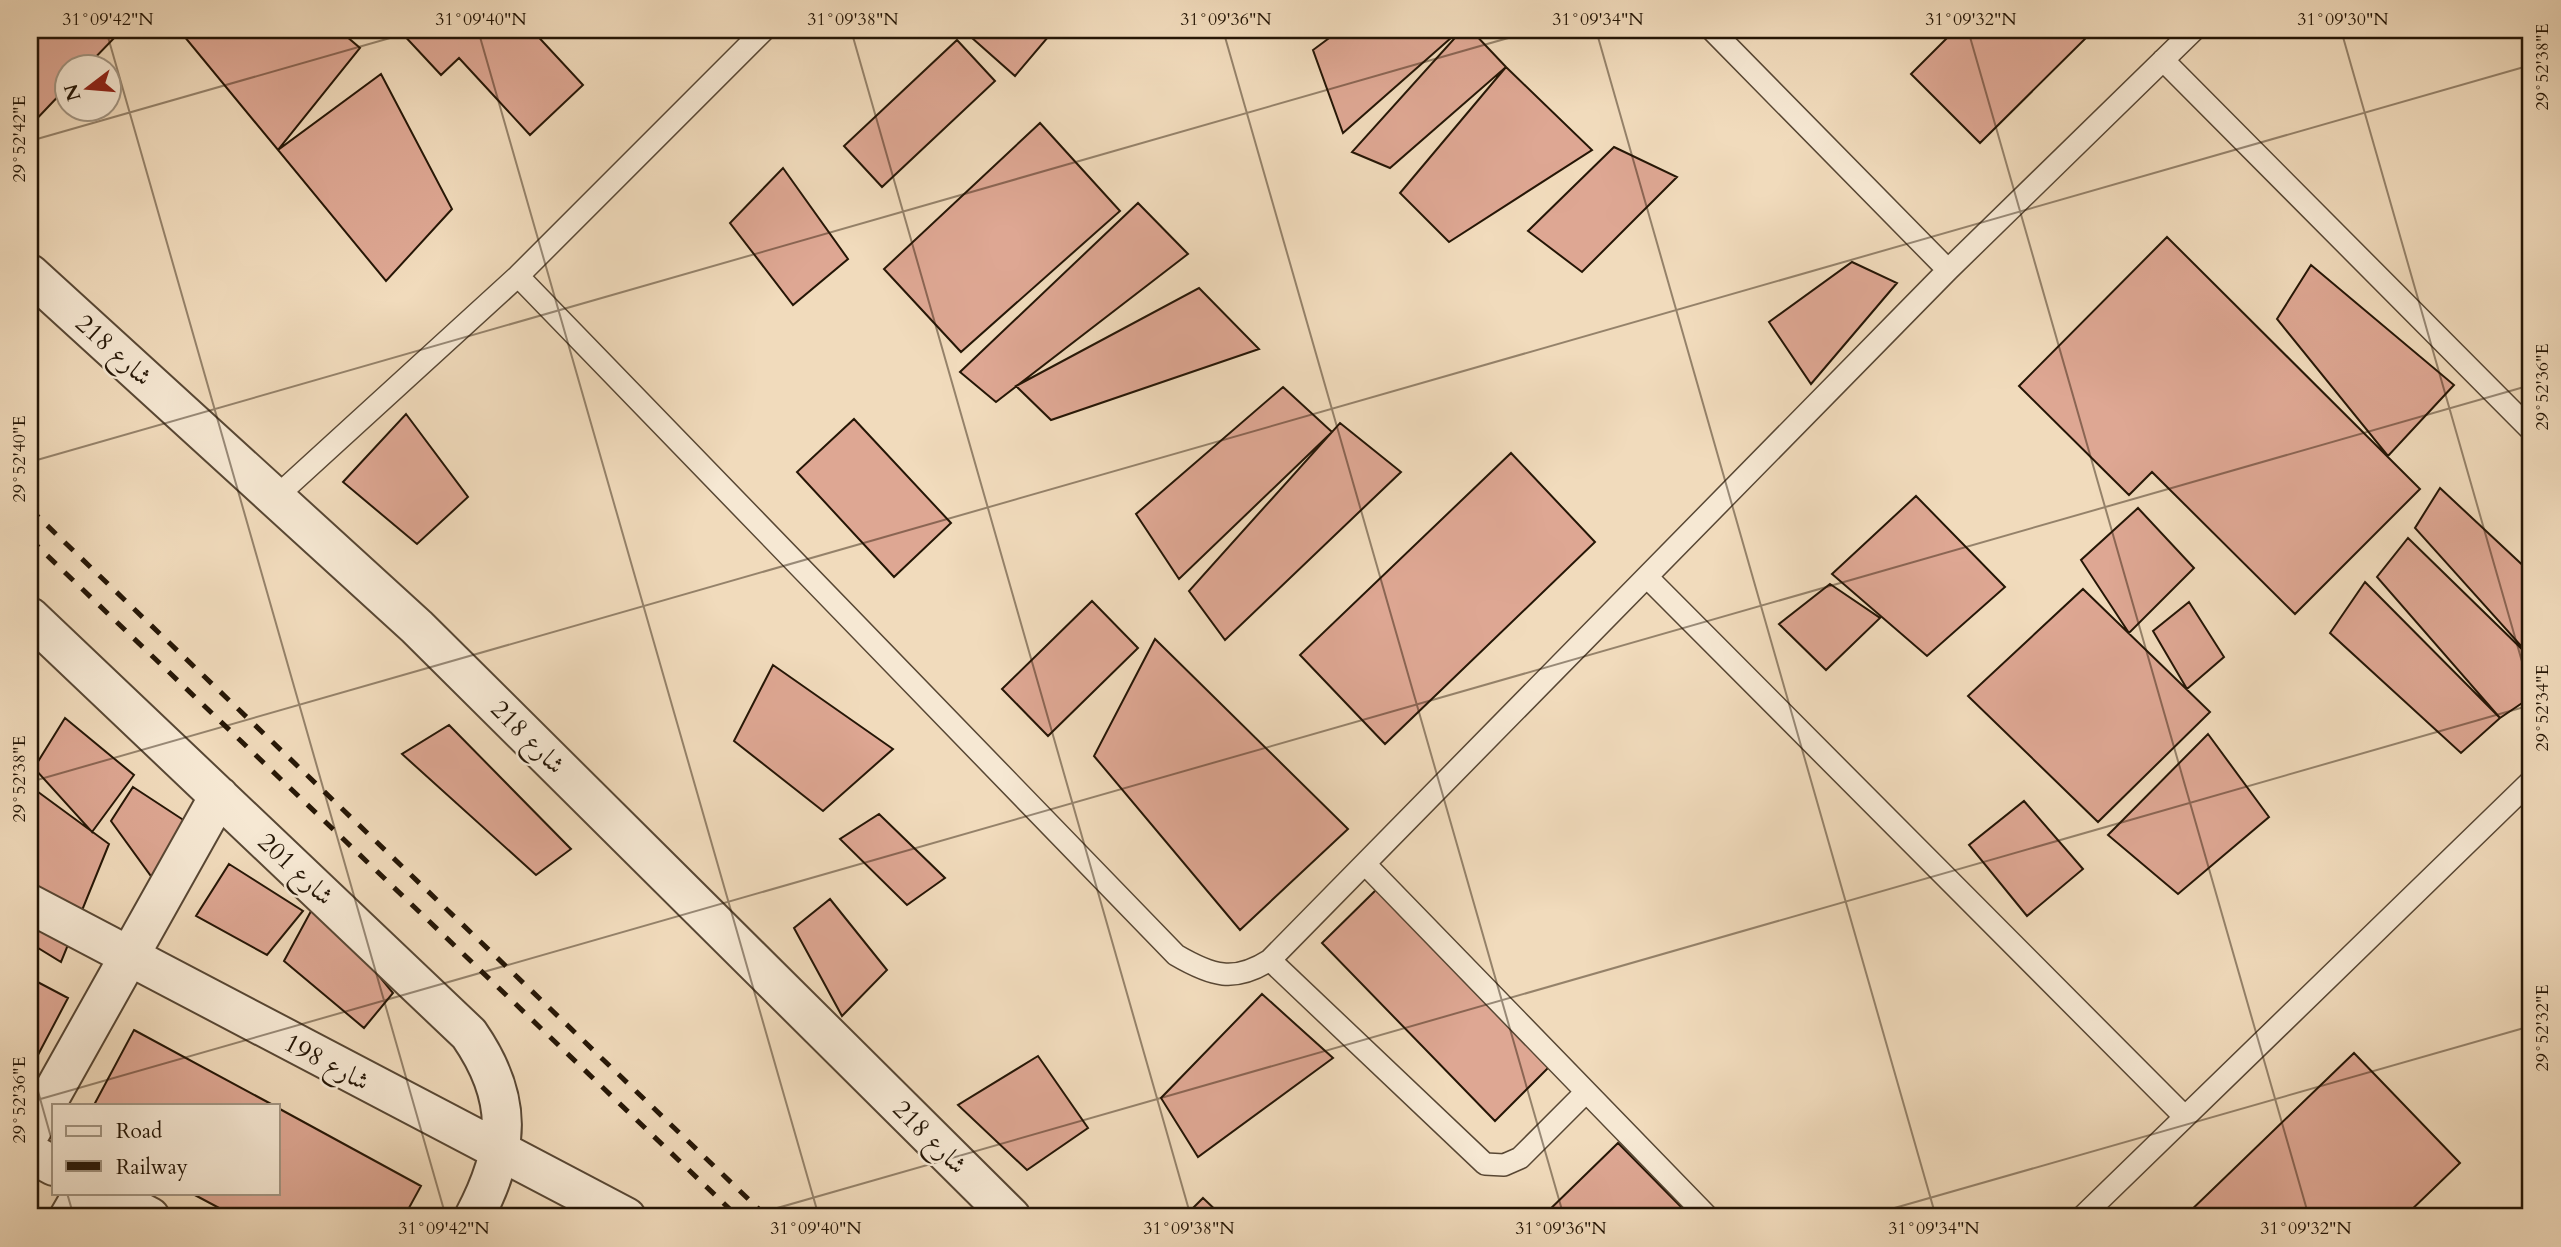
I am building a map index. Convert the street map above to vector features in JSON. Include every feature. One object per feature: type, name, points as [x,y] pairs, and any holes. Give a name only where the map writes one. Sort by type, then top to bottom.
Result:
[{"type":"street","name":"شارع 218","points":[[30,274],[417,626],[1010,1217]]},
{"type":"street","name":"شارع 201","points":[[30,617],[469,1034],[487,1060],[498,1090],[503,1122],[500,1154],[474,1217]]},
{"type":"street","points":[[30,1133],[219,796]]},
{"type":"street","name":"شارع 198","points":[[30,904],[500,1154],[626,1217]]},
{"type":"street","points":[[30,1153],[52,1165]]},
{"type":"street","points":[[69,1217],[82,1194]]},
{"type":"street","points":[[107,1194],[150,1217]]},
{"type":"lane","points":[[277,496],[518,276],[764,30]]},
{"type":"lane","points":[[1712,30],[1948,270]]},
{"type":"lane","points":[[518,276],[1177,955],[1200,969],[1227,976],[1252,972],[1270,960],[1948,270],[2194,30]]},
{"type":"lane","points":[[2163,60],[2531,429]]},
{"type":"lane","points":[[1647,577],[2185,1117]]},
{"type":"lane","points":[[2082,1217],[2531,781]]},
{"type":"lane","points":[[1366,865],[1707,1217]]},
{"type":"lane","points":[[1270,960],[1485,1164],[1504,1165],[1520,1158],[1586,1092]]},
{"type":"building","points":[[30,30],[120,32],[101,52],[52,52],[52,103],[30,126]]},
{"type":"building","points":[[179,30],[339,30],[360,48],[278,150]]},
{"type":"building","points":[[399,30],[532,30],[583,85],[530,135],[459,58],[441,75]]},
{"type":"building","points":[[963,30],[1054,30],[1015,76]]},
{"type":"building","points":[[1340,30],[1460,30],[1343,133],[1313,50]]},
{"type":"building","points":[[1462,30],[1471,30],[1506,67],[1390,168],[1352,152]]},
{"type":"building","points":[[1955,30],[2094,30],[1980,143],[1911,74]]},
{"type":"building","points":[[957,40],[995,81],[882,187],[844,146]]},
{"type":"building","points":[[1506,67],[1592,150],[1449,242],[1400,193]]},
{"type":"building","points":[[381,74],[452,209],[386,281],[278,150]]},
{"type":"building","points":[[1040,123],[1120,211],[961,352],[884,269]]},
{"type":"building","points":[[1614,147],[1677,177],[1582,272],[1528,231]]},
{"type":"building","points":[[783,168],[848,259],[793,305],[730,223]]},
{"type":"building","points":[[1138,203],[1188,254],[996,402],[960,372]]},
{"type":"building","points":[[2167,237],[2420,489],[2295,614],[2152,472],[2129,495],[2019,386]]},
{"type":"building","points":[[1852,262],[1897,283],[1811,384],[1769,322]]},
{"type":"building","points":[[2311,265],[2454,385],[2388,456],[2277,319]]},
{"type":"building","points":[[1199,288],[1259,349],[1051,420],[1016,386]]},
{"type":"building","points":[[1283,387],[1332,432],[1179,579],[1136,514]]},
{"type":"building","points":[[406,414],[468,497],[417,544],[343,482]]},
{"type":"building","points":[[854,419],[951,523],[894,577],[797,472]]},
{"type":"building","points":[[1340,423],[1401,472],[1225,640],[1189,591]]},
{"type":"building","points":[[1511,453],[1595,542],[1385,744],[1300,655]]},
{"type":"building","points":[[2440,488],[2531,573],[2531,657],[2415,528]]},
{"type":"building","points":[[1916,496],[2005,587],[1927,656],[1832,574]]},
{"type":"building","points":[[2138,508],[2194,568],[2129,633],[2081,560]]},
{"type":"building","points":[[2408,538],[2531,658],[2531,697],[2500,718],[2377,577]]},
{"type":"building","points":[[2365,582],[2500,718],[2461,753],[2330,633]]},
{"type":"building","points":[[1830,584],[1880,618],[1826,670],[1779,624]]},
{"type":"building","points":[[2083,589],[2210,712],[2098,822],[1968,696]]},
{"type":"building","points":[[1092,601],[1138,648],[1048,736],[1002,689]]},
{"type":"building","points":[[2189,602],[2224,657],[2187,689],[2153,631]]},
{"type":"building","points":[[1155,639],[1348,829],[1240,930],[1094,756]]},
{"type":"building","points":[[773,665],[893,749],[823,811],[734,741]]},
{"type":"building","points":[[65,718],[134,775],[92,832],[34,768]]},
{"type":"building","points":[[449,725],[571,849],[536,875],[402,754]]},
{"type":"building","points":[[2208,734],[2269,817],[2178,894],[2108,835]]},
{"type":"building","points":[[30,786],[109,844],[61,962],[30,943]]},
{"type":"building","points":[[133,787],[188,823],[156,883],[111,821]]},
{"type":"building","points":[[2024,801],[2083,869],[2027,916],[1969,845]]},
{"type":"building","points":[[879,814],[945,878],[907,905],[840,839]]},
{"type":"building","points":[[229,864],[303,911],[267,955],[196,916]]},
{"type":"building","points":[[1378,888],[1551,1065],[1495,1121],[1322,943]]},
{"type":"building","points":[[830,899],[887,970],[842,1016],[794,928]]},
{"type":"building","points":[[317,900],[393,993],[364,1028],[284,961]]},
{"type":"building","points":[[30,978],[68,998],[30,1070]]},
{"type":"building","points":[[1262,994],[1333,1058],[1198,1157],[1161,1098]]},
{"type":"building","points":[[134,1030],[271,1104],[95,1104]]},
{"type":"building","points":[[2354,1053],[2460,1163],[2404,1217],[2184,1217]]},
{"type":"building","points":[[1038,1056],[1088,1128],[1027,1170],[958,1105]]},
{"type":"building","points":[[280,1109],[421,1186],[404,1217],[236,1217],[193,1194],[280,1194]]},
{"type":"building","points":[[1618,1143],[1691,1217],[1542,1217]]},
{"type":"building","points":[[1203,1198],[1223,1217],[1184,1217]]},
{"type":"railway","points":[[30,509],[767,1217]]},
{"type":"railway","points":[[30,539],[738,1217]]}]
